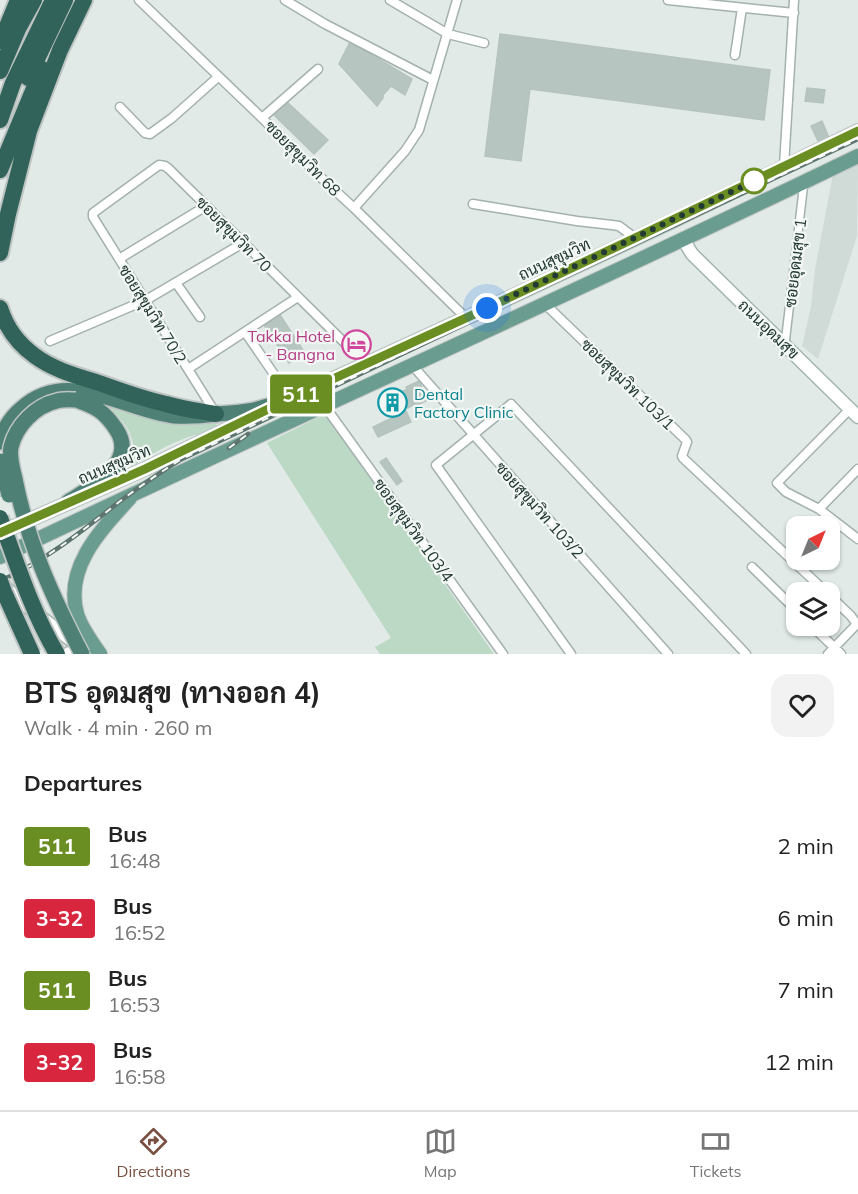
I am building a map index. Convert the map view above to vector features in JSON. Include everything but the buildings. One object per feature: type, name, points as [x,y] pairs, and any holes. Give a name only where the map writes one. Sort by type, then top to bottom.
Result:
[{"type":"highway","points":[[0,45],[18,0]]},
{"type":"highway","points":[[0,71],[18,29],[34,0]]},
{"type":"highway","points":[[0,120],[13,83],[53,0]]},
{"type":"highway","points":[[0,159],[2,147],[24,86],[65,0]]},
{"type":"highway","points":[[0,170],[32,90],[74,0]]},
{"type":"highway","points":[[0,253],[29,131],[60,50],[84,0]]},
{"type":"highway","points":[[0,308],[16,340],[34,356],[52,366],[146,399],[216,414]]},
{"type":"highway","points":[[0,442],[8,423],[28,402],[40,395],[63,389],[95,394],[161,414],[194,417],[250,411],[293,398]]},
{"type":"highway","points":[[68,502],[105,477],[118,463],[123,449],[120,434],[108,418],[95,407],[76,400],[57,401],[40,408],[24,421],[10,449],[28,531],[48,584],[82,654]]},
{"type":"highway","points":[[0,461],[11,506],[42,594],[71,654]]},
{"type":"highway","points":[[0,518],[24,583],[57,654]]},
{"type":"highway","points":[[0,534],[17,586],[48,654]]},
{"type":"highway","points":[[0,581],[32,654]]},
{"type":"highway","points":[[0,598],[26,654]]},
{"type":"main road","name":"ถนนสุขุมวิท","points":[[0,534],[145,469],[675,220],[858,131]]},
{"type":"main road","name":"ถนนสุขุมวิท","points":[[0,557],[858,156]]},
{"type":"main road","points":[[675,220],[683,239]]},
{"type":"main road","name":"ถนนอุดมสุข","points":[[683,239],[692,254],[854,413]]},
{"type":"main road","points":[[466,318],[476,334]]},
{"type":"main road","points":[[100,654],[77,615],[74,589],[76,575],[81,562],[100,531],[135,492]]},
{"type":"main road","points":[[0,581],[21,602],[88,654]]},
{"type":"main road","points":[[66,654],[77,654]]},
{"type":"street","name":"ซอยสุขุมวิท 68","points":[[139,0],[466,318]]},
{"type":"street","points":[[285,0],[325,24],[433,80]]},
{"type":"street","points":[[390,0],[448,34],[484,43]]},
{"type":"street","points":[[354,208],[405,151],[419,130],[457,0]]},
{"type":"street","points":[[668,0],[794,13]]},
{"type":"street","points":[[784,166],[794,0]]},
{"type":"street","points":[[735,55],[742,8]]},
{"type":"street","points":[[262,118],[318,69]]},
{"type":"street","points":[[120,107],[145,133],[150,134],[172,118],[218,77]]},
{"type":"street","name":"ซอยสุขุมวิท 70","points":[[93,213],[159,165],[165,166],[366,364]]},
{"type":"street","name":"ซอยอุดมสุข 1","points":[[785,344],[804,182]]},
{"type":"street","points":[[473,204],[618,226],[635,238]]},
{"type":"street","points":[[119,259],[206,206]]},
{"type":"street","name":"ซอยสุขุมวิท 70/2","points":[[93,213],[93,217],[216,414]]},
{"type":"street","points":[[50,341],[146,300],[243,243]]},
{"type":"street","points":[[176,283],[200,317]]},
{"type":"street","points":[[188,369],[298,297]]},
{"type":"street","name":"ซอยสุขุมวิท 103/1","points":[[544,303],[687,441],[683,458],[815,582]]},
{"type":"street","points":[[244,332],[293,398]]},
{"type":"street","name":"ซอยสุขุมวิท 103/2","points":[[412,365],[668,654]]},
{"type":"street","points":[[571,654],[436,465],[511,404],[746,654]]},
{"type":"street","name":"ซอยสุขุมวิท 103/4","points":[[324,405],[503,654]]},
{"type":"street","points":[[854,413],[777,483],[786,492],[819,509],[857,535]]},
{"type":"street","points":[[819,509],[858,469]]},
{"type":"street","points":[[752,567],[786,600]]},
{"type":"street","points":[[828,654],[838,651],[856,626],[852,616],[840,605]]},
{"type":"street","points":[[822,636],[838,651]]},
{"type":"shaded area","points":[[858,164],[857,236],[818,359],[802,346],[811,307],[815,269],[833,174]]},
{"type":"green space","points":[[100,401],[214,422],[219,427],[211,432],[188,437],[171,444],[131,468],[134,458],[132,438],[116,414]]},
{"type":"green space","points":[[325,414],[494,654],[380,654],[375,647],[391,638],[267,443]]},
{"type":"railway","points":[[0,581],[62,545],[180,460],[858,139]]},
{"type":"railway","points":[[229,448],[248,434]]},
{"type":"bus line","name":"511","points":[[0,533],[218,435],[287,400],[466,318],[858,131]]},
{"type":"place","name":"Takka Hotel - Bangna","points":[[356,345]]},
{"type":"place","name":"Dental Factory Clinic","points":[[393,403]]},
{"type":"route","points":[[487,308],[754,181]]}]
